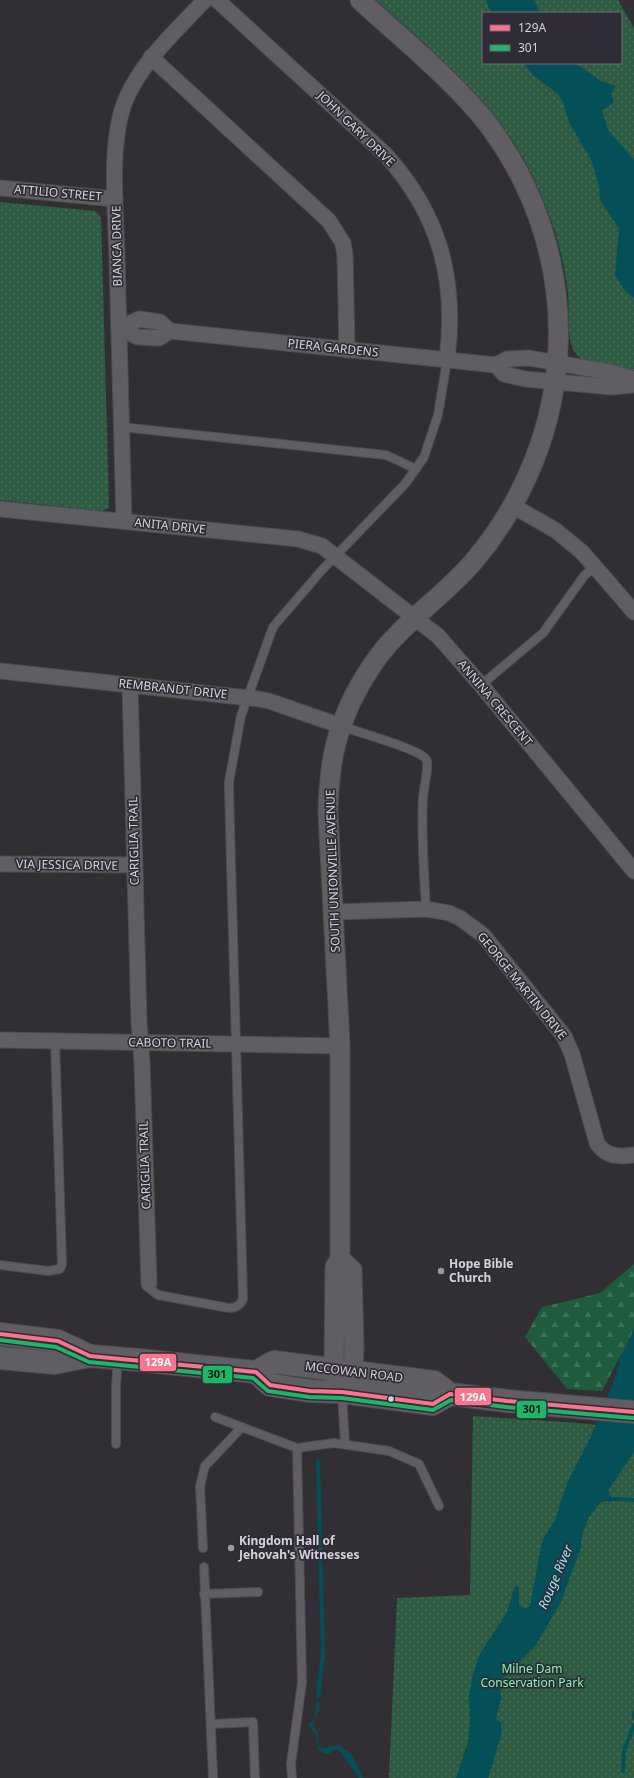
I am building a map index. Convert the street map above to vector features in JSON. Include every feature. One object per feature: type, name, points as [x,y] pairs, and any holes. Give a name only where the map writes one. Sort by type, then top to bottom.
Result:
[{"type":"main road","points":[[0,1334],[58,1341],[90,1356]]},
{"type":"main road","points":[[0,1358],[54,1363],[90,1356],[256,1372]]},
{"type":"main road","name":"MCCOWAN ROAD","points":[[274,1362],[343,1371],[434,1382],[450,1394],[433,1404],[342,1392],[310,1391],[270,1385],[256,1372],[274,1362]]},
{"type":"main road","points":[[450,1394],[634,1412]]},
{"type":"street","name":"BIANCA DRIVE","points":[[124,521],[115,150],[122,112],[139,73],[151,57],[205,0]]},
{"type":"street","name":"JOHN GARY DRIVE","points":[[217,0],[385,154],[408,182],[424,208],[444,260],[451,300],[447,360]]},
{"type":"street","name":"SOUTH UNIONVILLE AVENUE","points":[[342,1392],[343,1371],[354,1348],[352,1270],[340,1259],[340,1046],[329,836],[328,795],[330,775],[341,726],[364,680],[374,665],[394,638],[466,570],[491,540],[513,506],[523,487],[538,451],[548,421],[556,383],[558,363],[557,304],[551,262],[534,207],[513,163],[490,127],[470,104],[360,0]]},
{"type":"street","points":[[151,57],[304,196],[329,220],[337,231],[343,243],[345,255],[347,350]]},
{"type":"street","name":"ATTILIO STREET","points":[[0,188],[115,199]]},
{"type":"street","name":"PIERA GARDENS","points":[[119,328],[138,337],[159,338],[170,331],[496,365],[507,359],[529,358],[614,373],[634,379]]},
{"type":"street","name":"PIERA GARDENS","points":[[496,365],[504,374],[525,380],[611,387],[634,385]]},
{"type":"street","points":[[513,506],[555,530],[582,552],[634,612]]},
{"type":"street","name":"ANITA DRIVE","points":[[0,509],[298,539],[322,546],[335,556]]},
{"type":"street","name":"ANNINA CRESCENT","points":[[335,556],[438,636],[481,685],[634,871]]},
{"type":"street","name":"REMBRANDT DRIVE","points":[[0,671],[247,697],[269,701],[341,726]]},
{"type":"street","name":"CARIGLIA TRAIL","points":[[130,684],[139,1022],[149,1284]]},
{"type":"street","name":"VIA JESSICA DRIVE","points":[[0,864],[135,865]]},
{"type":"street","name":"GEORGE MARTIN DRIVE","points":[[334,912],[426,909],[449,913],[460,918],[483,935],[564,1036],[572,1054],[597,1144],[601,1150],[614,1156],[634,1155]]},
{"type":"street","name":"CABOTO TRAIL","points":[[0,1040],[340,1046]]},
{"type":"lane","name":"CARIGLIA TRAIL","points":[[149,1284],[150,1289],[158,1295],[229,1308],[235,1308],[243,1299],[229,782],[241,716],[274,627],[335,556],[405,484],[424,457],[438,415],[447,360]]},
{"type":"lane","points":[[121,427],[386,455],[416,469]]},
{"type":"lane","points":[[481,685],[543,633],[584,576],[595,566]]},
{"type":"lane","points":[[341,726],[414,751],[426,759],[428,763],[423,789],[422,818],[426,909]]},
{"type":"lane","points":[[0,1265],[48,1271],[60,1269],[62,1264],[55,1041]]},
{"type":"lane","points":[[116,1444],[116,1385],[118,1358]]},
{"type":"lane","points":[[342,1392],[345,1444]]},
{"type":"lane","points":[[215,1417],[297,1448],[334,1443],[389,1451],[419,1464],[440,1506]]},
{"type":"lane","points":[[203,1548],[200,1486],[205,1466],[242,1427]]},
{"type":"lane","points":[[292,1778],[292,1764],[302,1682],[297,1448]]},
{"type":"lane","points":[[204,1567],[213,1778]]},
{"type":"lane","points":[[204,1594],[258,1592]]},
{"type":"lane","points":[[211,1724],[253,1722],[255,1778]]},
{"type":"green space","points":[[376,0],[618,0],[634,28],[634,371],[589,363],[582,360],[573,349],[569,334],[568,293],[560,249],[547,209],[529,168],[522,155],[497,119],[469,87],[424,42]]},
{"type":"green space","points":[[0,202],[95,211],[101,217],[109,508],[101,511],[0,500]]},
{"type":"green space","points":[[634,1264],[634,1340],[621,1355],[602,1391],[567,1389],[525,1337],[542,1307],[600,1293]]},
{"type":"green space","name":"Milne Dam Conservation Park","points":[[473,1416],[579,1423],[634,1429],[634,1778],[389,1778],[397,1598],[470,1595]]},
{"type":"water","points":[[486,0],[534,0],[540,12],[491,12]]},
{"type":"water","points":[[524,64],[576,64],[601,81],[616,86],[611,95],[614,102],[602,111],[608,130],[634,160],[634,298],[626,292],[615,276],[619,229],[600,200],[599,186],[592,162],[569,122],[563,102],[558,94],[534,76]]},
{"type":"water","name":"Rouge River","points":[[634,1329],[634,1452],[609,1489],[609,1495],[614,1499],[612,1501],[601,1502],[589,1517],[583,1532],[580,1550],[561,1602],[536,1645],[503,1678],[500,1685],[501,1697],[496,1719],[501,1723],[502,1733],[488,1778],[456,1778],[468,1741],[470,1723],[469,1696],[473,1674],[480,1654],[507,1612],[515,1585],[519,1587],[519,1605],[525,1609],[530,1606],[542,1541],[555,1520],[567,1483],[591,1436],[612,1386],[620,1359]]},
{"type":"water","points":[[318,1696],[319,1709],[313,1724],[317,1732],[319,1746],[323,1748],[339,1745],[352,1755],[363,1778],[359,1778],[339,1750],[335,1749],[329,1754],[324,1754],[318,1749],[316,1735],[309,1725],[314,1719]]},
{"type":"waterway","points":[[318,1461],[323,1654],[318,1696]]},
{"type":"waterway","points":[[614,1499],[634,1500]]},
{"type":"waterway","points":[[634,1713],[634,1718]]},
{"type":"waterway","points":[[623,1771],[624,1751],[634,1725]]},
{"type":"transit line","name":"129A","points":[[0,1334],[58,1341],[90,1356],[256,1372],[270,1385],[310,1391],[342,1392],[433,1404],[450,1394],[507,1401],[634,1412]]},
{"type":"transit line","name":"301","points":[[0,1340],[56,1347],[89,1362],[253,1378],[268,1391],[309,1397],[342,1398],[433,1410],[451,1400],[506,1407],[633,1418]]},
{"type":"place","name":"Hope Bible Church","points":[[441,1271]]},
{"type":"place","name":"Kingdom Hall of Jehovah's Witnesses","points":[[231,1548]]}]
